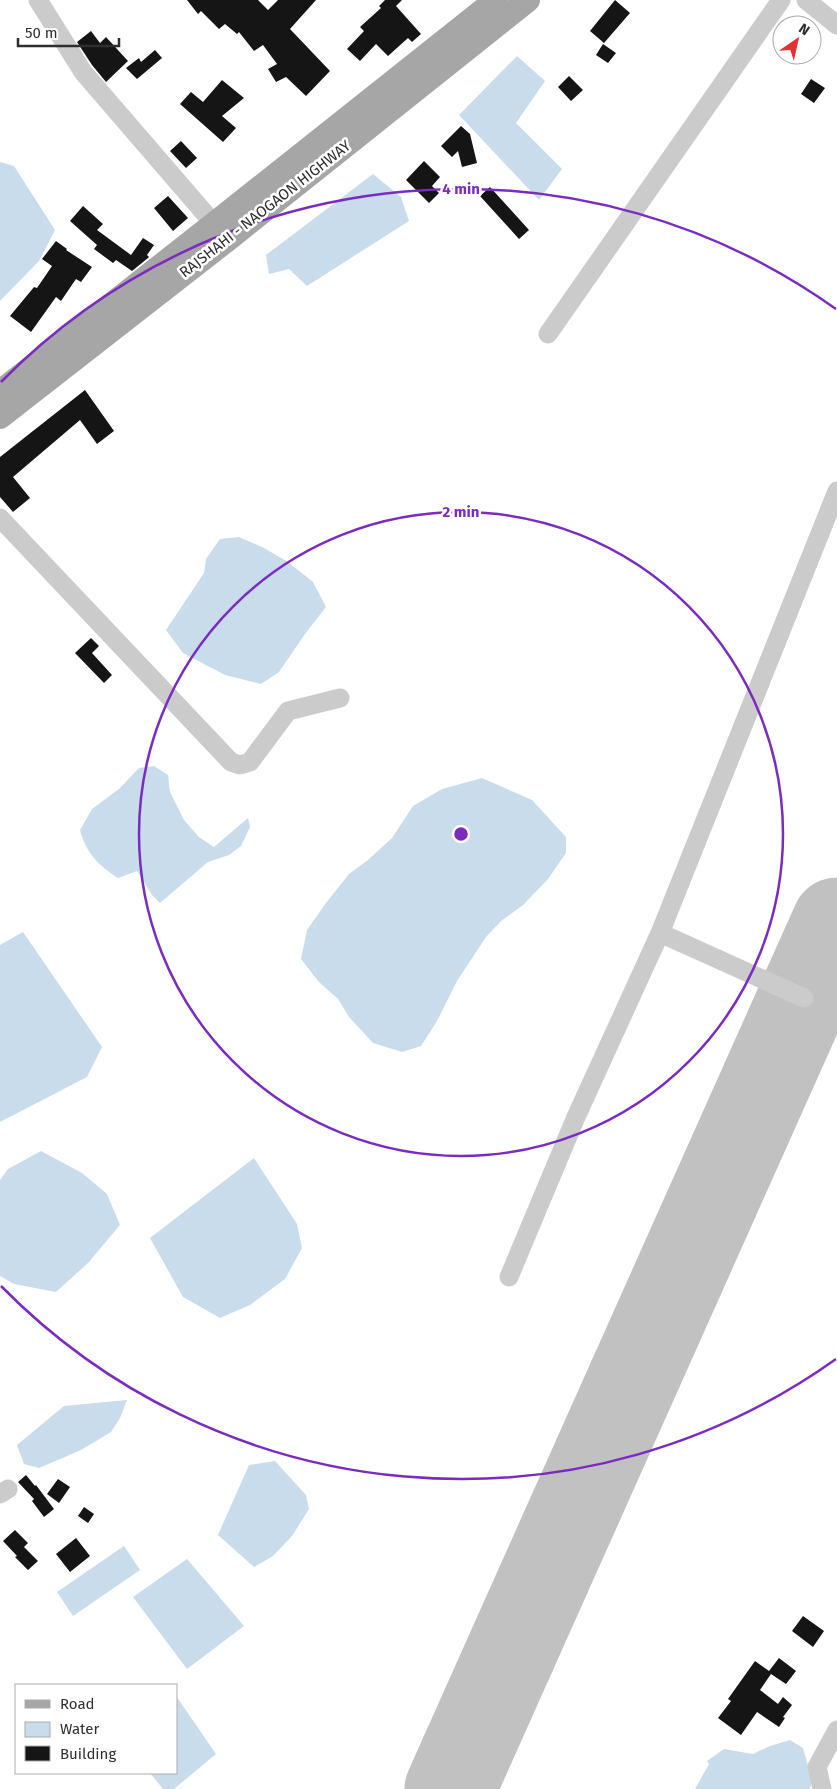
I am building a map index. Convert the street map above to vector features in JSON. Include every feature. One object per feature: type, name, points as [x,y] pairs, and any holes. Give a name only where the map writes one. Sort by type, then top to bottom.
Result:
[{"type":"main road","name":"RAJSHAHI - NAOGAON HIGHWAY","points":[[0,392],[496,0]]},
{"type":"main road","name":"RAJSHAHI - NAOGAON HIGHWAY","points":[[0,418],[235,234],[528,0]]},
{"type":"street","points":[[38,0],[83,72],[214,224]]},
{"type":"street","points":[[548,334],[781,0]]},
{"type":"street","points":[[806,0],[837,25]]},
{"type":"street","points":[[509,1277],[576,1118],[660,933],[837,491]]},
{"type":"street","points":[[0,518],[231,762],[240,765],[250,762],[288,711],[340,698]]},
{"type":"street","points":[[660,933],[804,998]]},
{"type":"street","points":[[822,1789],[816,1767],[837,1730]]},
{"type":"water","points":[[517,56],[545,81],[516,123],[562,169],[539,200],[459,115]]},
{"type":"water","points":[[0,162],[14,166],[55,230],[39,261],[0,301]]},
{"type":"water","points":[[373,174],[401,197],[409,221],[307,286],[289,269],[269,274],[266,255]]},
{"type":"water","points":[[239,537],[264,548],[288,562],[313,582],[326,607],[279,672],[261,684],[225,675],[183,653],[166,630],[204,573],[206,559],[220,539]]},
{"type":"water","points":[[154,766],[168,775],[170,792],[184,820],[199,837],[214,847],[248,818],[250,827],[241,846],[229,855],[208,862],[160,903],[152,895],[137,871],[118,878],[104,868],[86,846],[80,830],[92,809],[119,789],[139,768]]},
{"type":"water","points":[[482,778],[532,800],[566,837],[566,853],[548,879],[523,905],[501,921],[486,937],[457,981],[437,1021],[421,1046],[402,1052],[373,1043],[349,1017],[338,999],[319,982],[301,959],[307,930],[349,874],[392,838],[413,806],[442,789]]},
{"type":"water","points":[[23,932],[102,1047],[87,1077],[0,1122],[0,945]]},
{"type":"water","points":[[41,1151],[82,1173],[107,1194],[120,1225],[88,1263],[56,1292],[14,1284],[0,1276],[0,1180],[8,1169]]},
{"type":"water","points":[[254,1158],[297,1224],[302,1248],[285,1279],[250,1305],[220,1318],[183,1297],[150,1238]]},
{"type":"water","points":[[127,1400],[120,1418],[111,1432],[81,1450],[39,1468],[24,1464],[17,1445],[64,1406]]},
{"type":"water","points":[[275,1461],[306,1495],[309,1509],[292,1536],[273,1556],[254,1567],[218,1535],[249,1465]]},
{"type":"water","points":[[124,1546],[140,1570],[73,1616],[57,1592]]},
{"type":"water","points":[[187,1559],[244,1626],[187,1669],[133,1597]]},
{"type":"water","points":[[178,1699],[216,1754],[174,1789],[163,1789],[151,1774],[178,1774]]},
{"type":"water","points":[[790,1740],[803,1748],[812,1780],[810,1789],[695,1789],[709,1764],[707,1761],[724,1749],[753,1754]]},
{"type":"building","points":[[187,0],[258,0],[268,10],[278,0],[316,0],[290,29],[330,71],[306,96],[286,77],[276,82],[268,69],[277,64],[263,45],[254,51],[239,32],[237,34],[225,24],[219,29],[201,11],[198,14]]},
{"type":"building","points":[[385,0],[402,0],[396,6],[421,34],[412,42],[408,38],[388,56],[376,44],[360,61],[347,49],[364,31],[360,27],[381,8],[379,6]]},
{"type":"building","points":[[615,0],[630,13],[604,43],[590,31]]},
{"type":"building","points":[[91,31],[100,43],[106,37],[128,61],[106,82],[77,42]]},
{"type":"building","points":[[603,44],[616,53],[608,63],[596,55]]},
{"type":"building","points":[[155,50],[162,58],[137,79],[126,68],[139,58],[141,62]]},
{"type":"building","points":[[569,76],[583,90],[571,101],[558,87]]},
{"type":"building","points":[[811,79],[825,88],[814,103],[801,94]]},
{"type":"building","points":[[222,80],[244,98],[222,116],[236,128],[223,142],[180,104],[191,92],[203,102]]},
{"type":"building","points":[[461,126],[470,134],[477,163],[462,167],[458,151],[452,157],[441,146]]},
{"type":"building","points":[[181,141],[197,158],[186,168],[170,151]]},
{"type":"building","points":[[424,161],[440,177],[432,186],[439,193],[429,203],[406,180]]},
{"type":"building","points":[[490,187],[529,230],[519,239],[480,196]]},
{"type":"building","points":[[168,196],[188,218],[173,231],[154,208]]},
{"type":"building","points":[[83,206],[103,224],[97,230],[131,255],[143,238],[154,245],[147,255],[149,257],[132,271],[116,260],[113,263],[94,249],[97,245],[70,221]]},
{"type":"building","points":[[56,241],[92,267],[81,282],[76,279],[61,301],[56,297],[31,332],[10,316],[34,287],[37,288],[52,266],[42,259]]},
{"type":"building","points":[[85,390],[114,431],[97,444],[80,420],[13,477],[30,498],[13,512],[0,497],[0,457]]},
{"type":"building","points":[[91,638],[99,646],[92,653],[112,675],[104,683],[75,653]]},
{"type":"building","points":[[26,1475],[54,1509],[44,1517],[32,1501],[34,1499],[18,1482]]},
{"type":"building","points":[[58,1479],[70,1487],[59,1503],[47,1494]]},
{"type":"building","points":[[84,1507],[94,1514],[88,1523],[78,1516]]},
{"type":"building","points":[[15,1530],[28,1543],[24,1547],[38,1561],[28,1570],[3,1541]]},
{"type":"building","points":[[76,1538],[90,1556],[70,1572],[56,1554]]},
{"type":"building","points":[[803,1616],[824,1631],[813,1647],[792,1631]]},
{"type":"building","points":[[779,1658],[796,1671],[786,1684],[771,1674],[760,1690],[778,1704],[783,1697],[792,1705],[783,1717],[785,1718],[779,1727],[757,1712],[741,1735],[718,1718],[731,1701],[728,1699],[755,1661],[769,1671]]},
{"type":"runway","points":[[450,1789],[837,923]]}]
